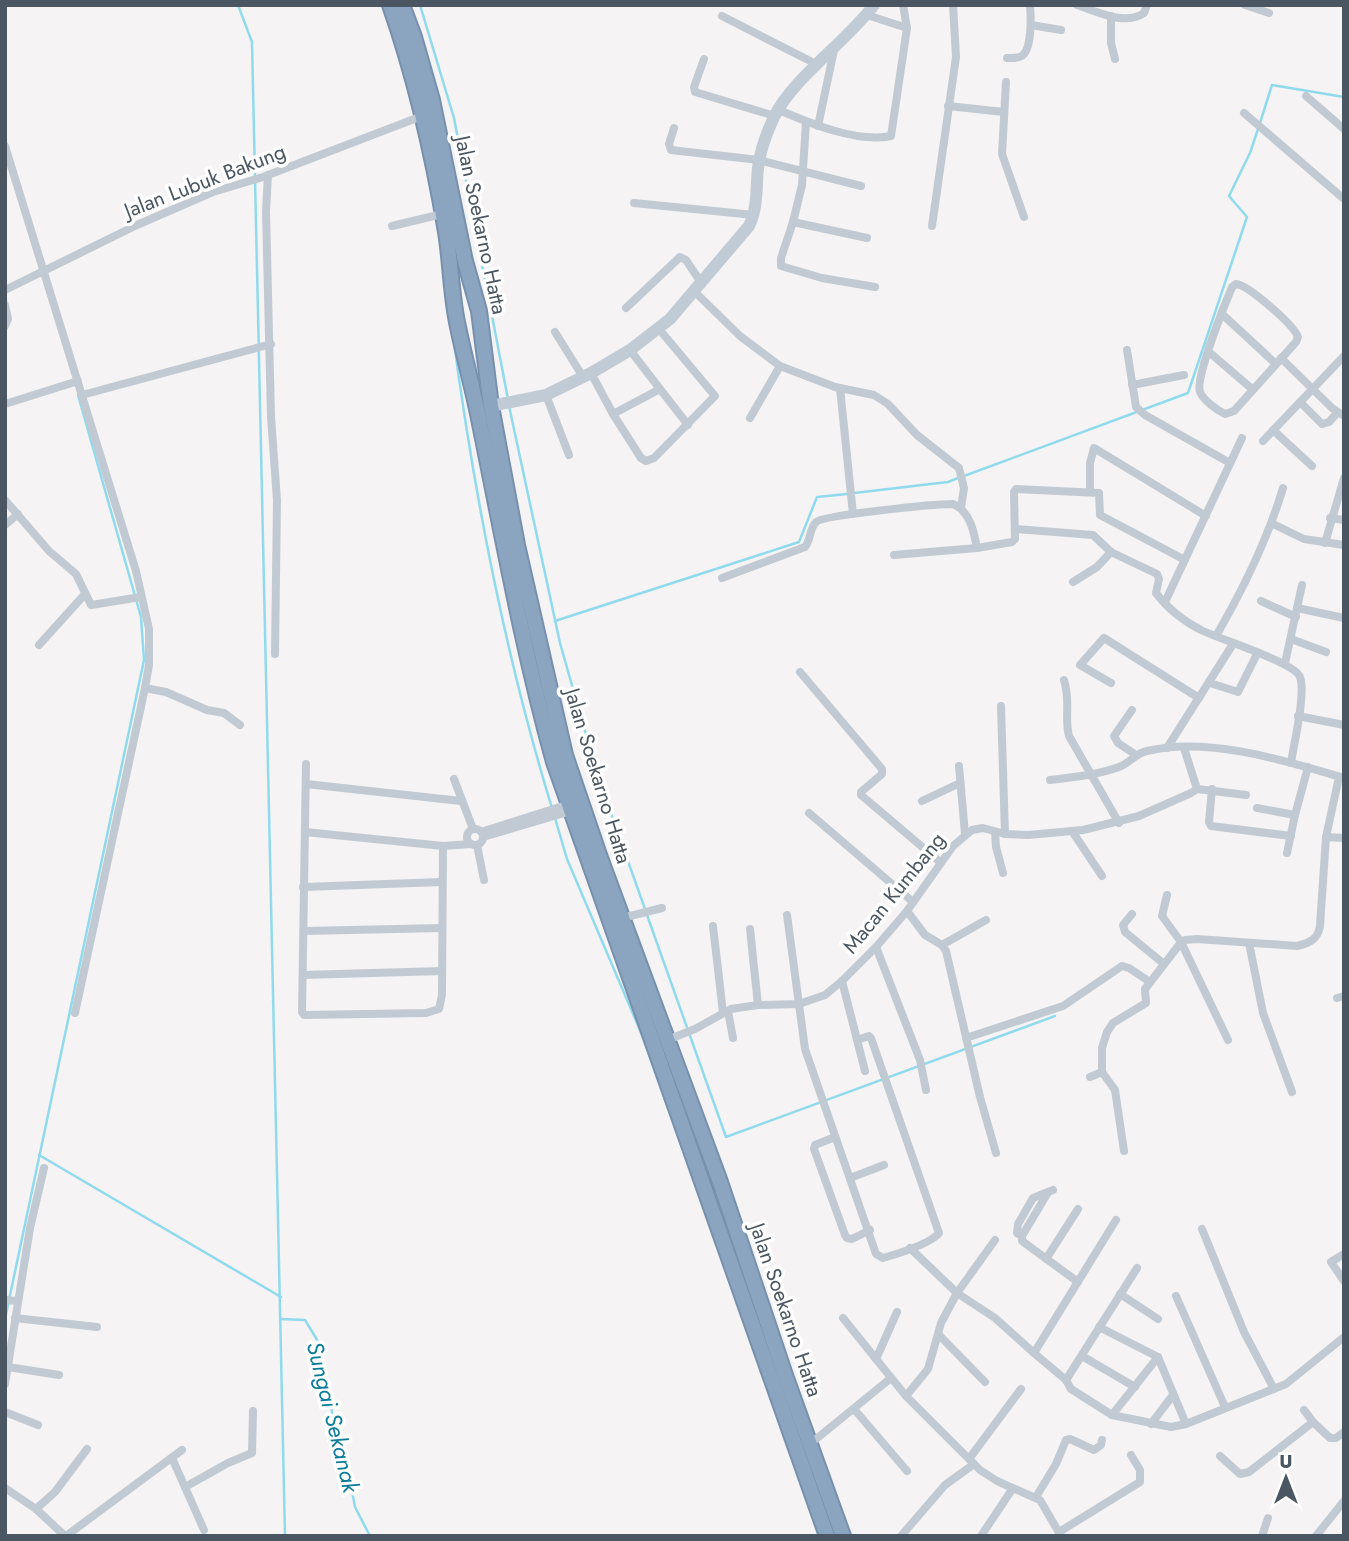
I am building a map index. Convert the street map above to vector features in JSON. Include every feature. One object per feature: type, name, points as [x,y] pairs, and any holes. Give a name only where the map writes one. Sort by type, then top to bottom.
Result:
[{"type":"highway","name":"Jalan Soekarno Hatta","points":[[390,5],[407,52],[418,117],[442,214],[458,327],[509,579],[565,755],[720,1182],[843,1536]]},
{"type":"highway","name":"Jalan Soekarno Hatta","points":[[402,5],[415,37],[432,100],[465,261],[481,324],[554,762],[566,809],[656,1044],[827,1536]]},
{"type":"street","points":[[704,59],[694,87],[695,92],[818,126],[867,136],[891,136],[907,28],[904,5]]},
{"type":"street","points":[[932,226],[956,57],[953,5]]},
{"type":"street","points":[[1007,58],[1025,54],[1031,25],[1030,5]]},
{"type":"street","points":[[1077,5],[1111,16],[1135,19],[1144,13],[1147,5]]},
{"type":"street","points":[[1245,5],[1269,13]]},
{"type":"street","points":[[496,406],[546,395],[630,351],[659,329],[699,288],[728,249],[743,234],[754,215],[759,160],[777,113],[788,96],[871,10],[907,28]]},
{"type":"street","points":[[722,16],[818,65]]},
{"type":"street","points":[[1111,16],[1111,43],[1115,59]]},
{"type":"street","points":[[1031,25],[1061,30]]},
{"type":"street","points":[[818,126],[834,50]]},
{"type":"street","points":[[1006,82],[1003,159],[1024,217]]},
{"type":"street","points":[[1306,96],[1344,129]]},
{"type":"street","points":[[948,106],[1004,112]]},
{"type":"street","points":[[1244,113],[1344,198]]},
{"type":"street","name":"Jalan Lubuk Bakung","points":[[5,290],[137,225],[240,183],[266,176],[418,117]]},
{"type":"street","points":[[806,122],[804,171],[793,222],[780,258],[782,267],[822,278],[875,287]]},
{"type":"street","points":[[674,128],[669,144],[671,150],[759,160],[862,186]]},
{"type":"street","points":[[5,146],[124,533],[149,629],[149,665],[145,688],[75,1013]]},
{"type":"street","points":[[266,176],[268,345],[277,500],[275,654]]},
{"type":"street","points":[[634,203],[754,215]]},
{"type":"street","points":[[392,226],[442,214]]},
{"type":"street","points":[[793,222],[867,238]]},
{"type":"street","points":[[626,308],[680,257],[686,260],[699,288],[740,336],[780,366],[840,388],[882,399],[895,410],[917,435],[951,461],[963,477],[964,500],[961,508]]},
{"type":"street","points":[[1241,284],[1296,331],[1298,337],[1232,413],[1222,413],[1200,391],[1200,377],[1222,314],[1232,287],[1241,284]]},
{"type":"street","points":[[5,305],[8,319],[5,326]]},
{"type":"street","points":[[1222,314],[1313,388],[1340,414],[1322,424],[1300,402]]},
{"type":"street","points":[[555,332],[587,375],[641,458],[646,461],[654,458],[714,400],[715,394],[659,329]]},
{"type":"street","points":[[82,395],[268,345]]},
{"type":"street","points":[[1127,350],[1139,411],[1230,463]]},
{"type":"street","points":[[630,351],[688,425]]},
{"type":"street","points":[[1209,352],[1252,389]]},
{"type":"street","points":[[1263,441],[1344,356]]},
{"type":"street","points":[[750,418],[780,366]]},
{"type":"street","points":[[1132,385],[1184,375]]},
{"type":"street","points":[[5,404],[76,381]]},
{"type":"street","points":[[840,388],[853,514]]},
{"type":"street","points":[[613,414],[660,389]]},
{"type":"street","points":[[546,395],[569,454]]},
{"type":"street","points":[[1273,430],[1312,466]]},
{"type":"street","points":[[1162,600],[1185,560],[1242,438]]},
{"type":"street","points":[[1090,492],[1090,463],[1094,448],[1206,516]]},
{"type":"street","points":[[1325,543],[1330,518],[1344,478]]},
{"type":"street","points":[[1216,636],[1243,589],[1273,524],[1283,488]]},
{"type":"street","points":[[894,555],[977,548],[1012,542],[1016,489],[1100,494],[1100,515],[1185,560]]},
{"type":"street","points":[[5,500],[49,551],[76,574],[91,604],[140,597]]},
{"type":"street","points":[[722,578],[805,547],[818,520],[853,514],[948,504],[961,508],[973,528],[977,548]]},
{"type":"street","points":[[5,524],[18,514]]},
{"type":"street","points":[[1330,518],[1344,520]]},
{"type":"street","points":[[1273,524],[1304,539],[1344,545]]},
{"type":"street","points":[[1014,529],[1096,536],[1111,552],[1157,574],[1159,579],[1156,590],[1162,600],[1185,620],[1233,644],[1285,663],[1297,671],[1301,678],[1292,764]]},
{"type":"street","points":[[1073,582],[1097,567],[1111,552]]},
{"type":"street","points":[[1285,663],[1302,585]]},
{"type":"street","points":[[38,645],[85,594]]},
{"type":"street","points":[[1261,601],[1296,612],[1344,618]]},
{"type":"street","points":[[1111,683],[1080,665],[1104,638],[1199,698]]},
{"type":"street","points":[[1290,639],[1326,652]]},
{"type":"street","points":[[1167,748],[1233,644]]},
{"type":"street","points":[[1210,683],[1238,692],[1258,654]]},
{"type":"street","points":[[800,672],[882,769],[882,774],[861,792],[861,795],[940,862]]},
{"type":"street","points":[[1064,680],[1069,696],[1068,732],[1118,823]]},
{"type":"street","points":[[145,688],[166,692],[207,710],[224,713],[240,726]]},
{"type":"street","points":[[1001,706],[1005,834]]},
{"type":"street","points":[[1132,710],[1114,736],[1118,743],[1136,755]]},
{"type":"street","points":[[1298,716],[1344,725]]},
{"type":"street","points":[[1050,780],[1093,774],[1120,766],[1147,751],[1167,748],[1242,752],[1342,778],[1326,837],[1320,926],[1312,942],[1297,946],[1197,939],[1181,942],[1145,989],[1146,1003],[1109,1027],[1102,1048],[1102,1072],[1115,1090],[1124,1152]]},
{"type":"street","points":[[1184,748],[1196,789],[1246,795]]},
{"type":"street","points":[[306,764],[304,1015],[435,1012],[439,1009],[442,1003],[443,846]]},
{"type":"street","points":[[959,766],[965,834]]},
{"type":"street","points":[[1287,853],[1308,767]]},
{"type":"street","points":[[454,779],[461,801],[479,833]]},
{"type":"street","points":[[922,801],[960,783]]},
{"type":"street","points":[[306,784],[461,801]]},
{"type":"street","name":"Macan Kumbang","points":[[667,1040],[695,1029],[725,1012],[758,1005],[799,1004],[825,995],[842,982],[876,947],[907,911],[940,862],[965,834],[976,828],[1005,834],[1072,831],[1118,823],[1163,807],[1196,789]]},
{"type":"street","points":[[1212,789],[1209,822],[1211,826],[1291,836]]},
{"type":"street","points":[[1257,808],[1295,815]]},
{"type":"street","points":[[484,880],[474,844],[467,835],[566,809]]},
{"type":"street","points":[[809,813],[912,902]]},
{"type":"street","points":[[1072,831],[1102,876]]},
{"type":"street","points":[[305,832],[443,846],[474,844]]},
{"type":"street","points":[[995,832],[1003,873]]},
{"type":"street","points":[[474,844],[479,833]]},
{"type":"street","points":[[1326,837],[1344,838]]},
{"type":"street","points":[[303,887],[442,882]]},
{"type":"street","points":[[1167,895],[1162,916],[1181,942],[1228,1040]]},
{"type":"street","points":[[622,918],[662,908]]},
{"type":"street","points":[[907,911],[925,934],[942,945],[949,962],[996,1153]]},
{"type":"street","points":[[1132,914],[1123,925],[1125,932],[1164,964]]},
{"type":"street","points":[[787,915],[805,1049],[879,1257],[888,1256],[937,1237],[939,1233],[871,1038],[857,1040]]},
{"type":"street","points":[[942,945],[986,920]]},
{"type":"street","points":[[713,926],[725,1012],[733,1038]]},
{"type":"street","points":[[304,931],[442,928]]},
{"type":"street","points":[[750,929],[758,1005]]},
{"type":"street","points":[[1249,943],[1263,1013],[1292,1092]]},
{"type":"street","points":[[876,947],[921,1063],[926,1090]]},
{"type":"street","points":[[968,1043],[1063,1006],[1122,966],[1150,982]]},
{"type":"street","points":[[303,975],[442,971]]},
{"type":"street","points":[[842,982],[865,1071]]},
{"type":"street","points":[[1090,1077],[1102,1072]]},
{"type":"street","points":[[835,1136],[815,1145],[814,1149],[845,1235],[852,1239],[870,1230]]},
{"type":"street","points":[[850,1178],[884,1166]]},
{"type":"street","points":[[5,1384],[15,1318],[11,1301],[44,1168]]},
{"type":"street","points":[[1050,1192],[1034,1198],[1018,1224],[1017,1233],[1022,1236],[1026,1246],[1078,1282]]},
{"type":"street","points":[[1046,1259],[1078,1209]]},
{"type":"street","points":[[1034,1353],[1116,1220]]},
{"type":"street","points":[[1202,1229],[1244,1332],[1274,1389]]},
{"type":"street","points":[[906,1396],[928,1369],[942,1322],[957,1293],[995,1240]]},
{"type":"street","points":[[910,1248],[957,1293],[995,1318],[1066,1380],[1071,1390],[1112,1415],[1151,1424],[1171,1427],[1186,1424],[1286,1384],[1344,1337]]},
{"type":"street","points":[[1344,1254],[1331,1262],[1344,1281]]},
{"type":"street","points":[[1066,1380],[1137,1268]]},
{"type":"street","points":[[1120,1294],[1158,1319]]},
{"type":"street","points":[[1176,1296],[1225,1408]]},
{"type":"street","points":[[876,1359],[897,1312]]},
{"type":"street","points":[[15,1318],[97,1327]]},
{"type":"street","points":[[843,1318],[906,1396],[972,1461],[997,1481],[1036,1497],[1044,1504],[1060,1534],[1140,1482],[1140,1470],[1131,1455]]},
{"type":"street","points":[[1099,1327],[1158,1357],[1186,1424]]},
{"type":"street","points":[[939,1335],[985,1381]]},
{"type":"street","points":[[1082,1356],[1135,1387]]},
{"type":"street","points":[[1112,1415],[1158,1357]]},
{"type":"street","points":[[8,1367],[59,1376]]},
{"type":"street","points":[[810,1444],[891,1378]]},
{"type":"street","points":[[901,1536],[945,1485],[972,1461],[1021,1389]]},
{"type":"street","points":[[1151,1424],[1174,1395]]},
{"type":"street","points":[[854,1409],[907,1471]]},
{"type":"street","points":[[1304,1410],[1330,1438],[1336,1438],[1344,1432]]},
{"type":"street","points":[[185,1487],[228,1463],[251,1454],[253,1411]]},
{"type":"street","points":[[5,1412],[38,1425]]},
{"type":"street","points":[[1220,1456],[1236,1473],[1249,1472],[1313,1422]]},
{"type":"street","points":[[1036,1497],[1056,1464],[1066,1440],[1070,1439],[1094,1450],[1101,1445],[1102,1440]]},
{"type":"street","points":[[36,1509],[55,1492],[86,1449]]},
{"type":"street","points":[[5,1488],[36,1509],[65,1536],[182,1451]]},
{"type":"street","points":[[172,1458],[204,1530]]},
{"type":"street","points":[[981,1536],[1013,1488]]},
{"type":"street","points":[[1316,1536],[1344,1501]]},
{"type":"street","points":[[1262,1536],[1268,1518]]},
{"type":"waterway","points":[[238,5],[252,42],[285,1536]]},
{"type":"waterway","points":[[420,5],[454,118],[508,399]]},
{"type":"waterway","points":[[1260,123],[1272,85],[1344,97]]},
{"type":"waterway","points":[[964,476],[1188,393],[1247,217],[1229,196],[1250,153],[1258,129]]},
{"type":"waterway","points":[[453,335],[493,574],[520,692],[552,808]]},
{"type":"waterway","points":[[5,1319],[144,660],[141,617],[78,395]]},
{"type":"waterway","points":[[509,406],[560,643],[598,777],[645,909]]},
{"type":"waterway","points":[[854,493],[948,482],[958,478]]},
{"type":"waterway","points":[[555,621],[799,542],[817,497],[847,494]]},
{"type":"waterway","points":[[555,818],[567,859],[642,1035],[762,1372]]},
{"type":"waterway","points":[[647,915],[726,1137],[1055,1016]]},
{"type":"waterway","points":[[39,1155],[281,1297]]},
{"type":"waterway","name":"Sungai Sekanak","points":[[281,1319],[305,1320],[319,1343],[335,1428],[346,1459],[355,1507],[370,1536]]}]
